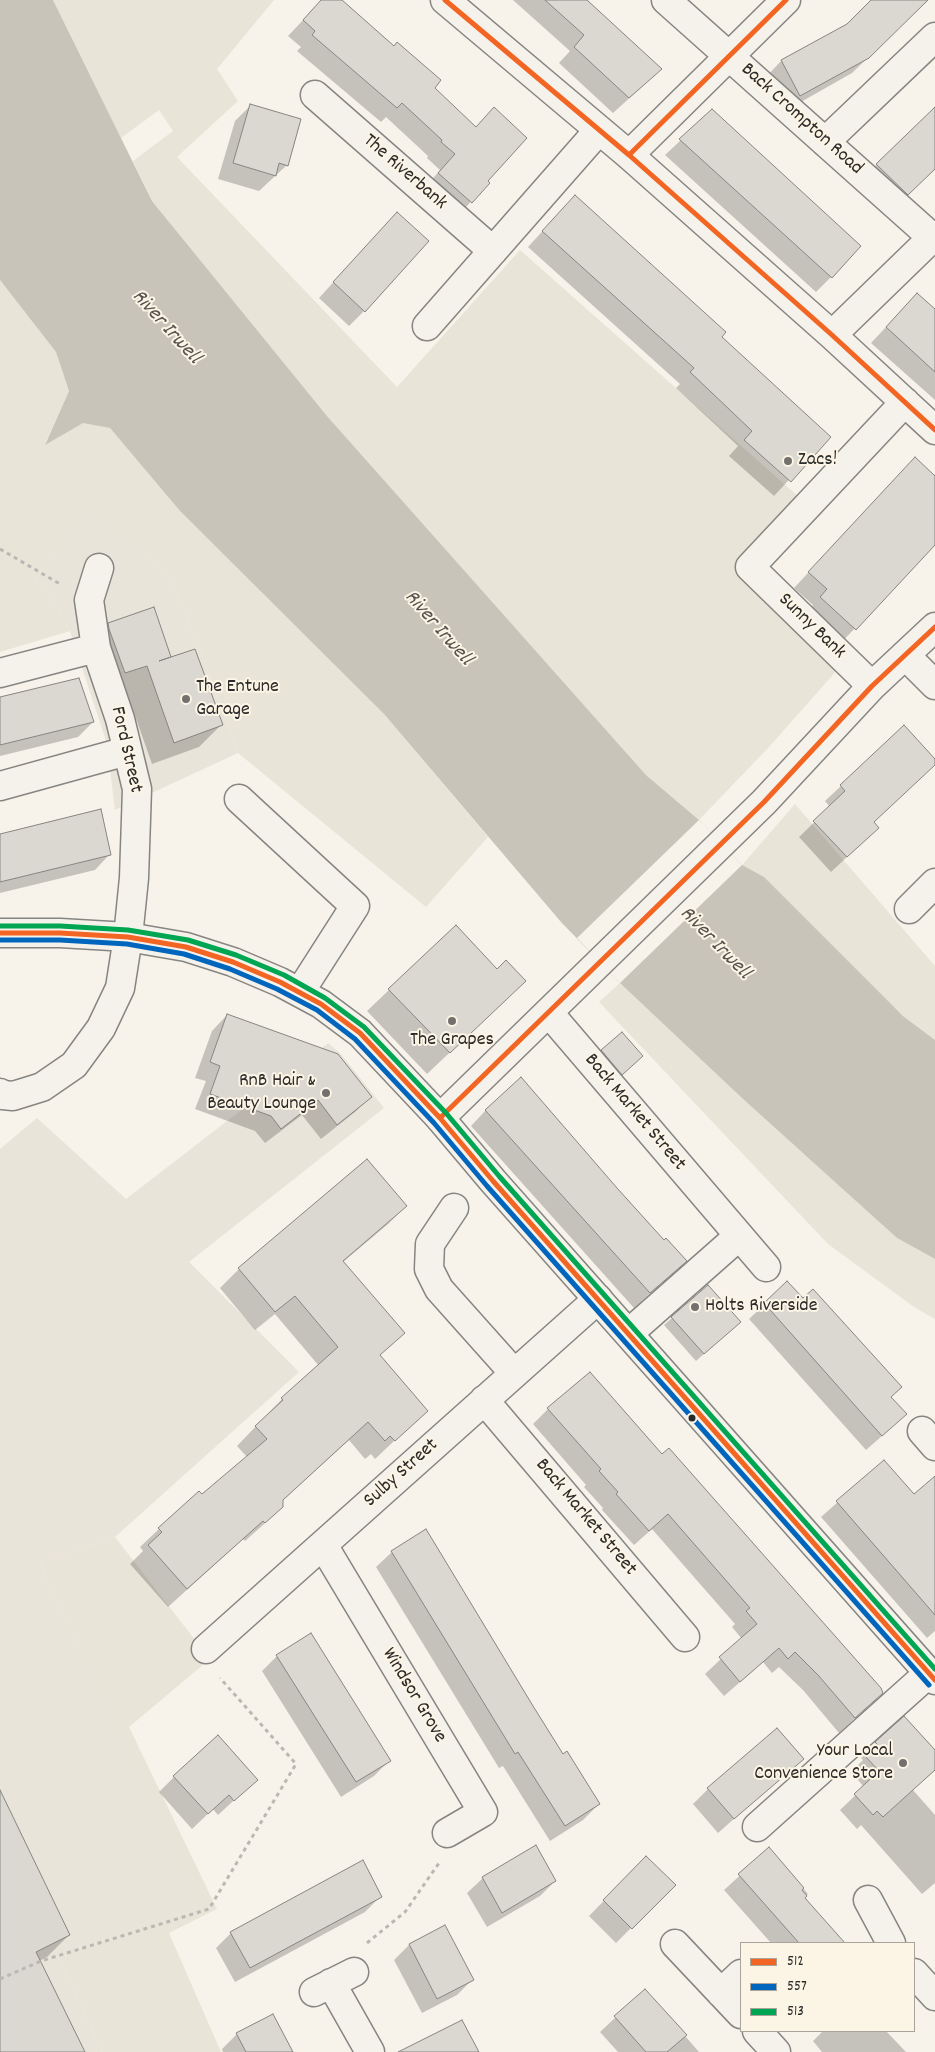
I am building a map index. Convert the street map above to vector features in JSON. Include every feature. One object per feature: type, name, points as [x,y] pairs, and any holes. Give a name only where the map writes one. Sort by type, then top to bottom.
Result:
[{"type":"street","points":[[444,0],[629,155],[832,335],[935,430]]},
{"type":"street","name":"Back Crompton Road","points":[[666,0],[934,238]]},
{"type":"street","points":[[629,155],[786,0]]},
{"type":"street","points":[[825,142],[935,37]]},
{"type":"street","name":"The Riverbank","points":[[315,95],[493,251]]},
{"type":"street","points":[[427,326],[600,130]]},
{"type":"street","points":[[832,335],[934,238]]},
{"type":"street","name":"Sunny Bank","points":[[872,686],[750,567],[905,402]]},
{"type":"street","name":"Ford Street","points":[[0,1093],[13,1096],[42,1087],[74,1065],[101,1028],[120,988],[134,878],[137,789],[120,719],[96,648],[89,600],[99,568]]},
{"type":"street","points":[[440,1118],[764,802],[872,686],[935,627]]},
{"type":"street","points":[[0,673],[96,648]]},
{"type":"street","points":[[904,655],[935,685]]},
{"type":"street","points":[[0,786],[127,751]]},
{"type":"street","points":[[239,799],[356,906],[300,992]]},
{"type":"street","points":[[909,909],[935,883]]},
{"type":"street","points":[[0,933],[60,932],[128,937],[186,948],[233,962],[300,992],[321,1004],[360,1033],[440,1118],[492,1181],[931,1672],[757,1827]]},
{"type":"street","name":"Back Market Street","points":[[549,1013],[766,1267]]},
{"type":"street","points":[[454,1208],[430,1244],[429,1269],[439,1289],[514,1374]]},
{"type":"street","points":[[629,1333],[739,1236]]},
{"type":"street","name":"Sulby Street","points":[[206,1649],[598,1299]]},
{"type":"street","name":"Back Market Street","points":[[484,1400],[685,1637]]},
{"type":"street","name":"Windsor Grove","points":[[323,1545],[483,1812],[447,1833]]},
{"type":"street","points":[[868,1900],[890,1942]]},
{"type":"street","points":[[675,1944],[740,2013]]},
{"type":"street","points":[[915,1974],[935,1996]]},
{"type":"street","points":[[722,1993],[740,1975]]},
{"type":"street","points":[[333,1982],[370,2052]]},
{"type":"street","points":[[757,2032],[776,2052]]},
{"type":"path","points":[[0,549],[89,600]]},
{"type":"path","points":[[0,1979],[41,1961],[209,1909],[296,1764],[212,1670],[206,1649]]},
{"type":"path","points":[[333,1982],[361,1948],[405,1912],[448,1850],[447,1833]]},
{"type":"shaded area","points":[[53,0],[274,0],[217,69],[238,101],[177,157],[397,387],[520,250],[799,497],[739,563],[839,668],[769,747],[699,820],[646,775],[327,416],[152,201],[133,161],[173,131],[159,110],[121,138]]},
{"type":"shaded area","points":[[0,280],[56,352],[69,391],[45,444],[83,422],[110,428],[180,511],[384,714],[488,837],[426,907],[238,753],[188,618],[165,570],[84,509],[35,581],[54,602],[70,631],[0,652]]},
{"type":"shaded area","points":[[84,508],[165,570],[188,618],[238,753],[115,810],[107,744],[70,631],[54,602],[35,581]]},
{"type":"shaded area","points":[[795,804],[935,966],[935,1040],[903,1016],[742,865]]},
{"type":"shaded area","points":[[620,983],[897,1238],[935,1259],[935,1319],[914,1307],[828,1244],[599,1002]]},
{"type":"shaded area","points":[[328,1043],[341,1054],[384,1108],[189,1262],[299,1372],[115,1537],[39,1562],[198,1903],[59,1958],[102,2052],[0,2052],[0,1149],[37,1118],[126,1199]]},
{"type":"shaded area","points":[[115,1537],[210,1659],[129,1727],[217,1909],[169,1933],[221,2052],[102,2052],[59,1958],[197,1903],[39,1562]]},
{"type":"water","name":"River Irwell","points":[[0,0],[53,0],[152,201],[327,416],[646,775],[699,820],[742,865],[764,877],[903,1016],[935,1040],[935,1259],[897,1238],[741,1097],[620,983],[561,922],[384,714],[180,511],[110,428],[83,423],[45,445],[69,391],[56,352],[0,280]]},
{"type":"pier","points":[[699,820],[742,865],[620,983],[577,938]]},
{"type":"building","points":[[321,0],[342,0],[394,46],[397,42],[441,80],[435,88],[476,127],[494,107],[527,138],[488,181],[490,183],[472,203],[438,173],[455,154],[441,142],[442,140],[402,103],[397,108],[312,35],[315,31],[303,20]]},
{"type":"building","points":[[545,0],[587,0],[662,69],[629,98],[574,47],[584,35]]},
{"type":"building","points":[[871,0],[928,0],[869,58],[800,96],[781,60],[847,24]]},
{"type":"building","points":[[250,104],[301,119],[288,166],[279,163],[276,176],[233,163]]},
{"type":"building","points":[[935,107],[935,169],[908,195],[876,164]]},
{"type":"building","points":[[712,109],[861,246],[832,278],[679,139]]},
{"type":"building","points":[[575,195],[726,332],[722,337],[831,437],[791,482],[744,440],[752,431],[690,372],[694,368],[542,231]]},
{"type":"building","points":[[397,212],[429,241],[365,312],[333,282]]},
{"type":"building","points":[[917,293],[935,309],[935,372],[886,327]]},
{"type":"building","points":[[915,457],[935,476],[935,545],[856,630],[820,597],[827,589],[808,572]]},
{"type":"building","name":"The Entune Garage","points":[[154,607],[171,657],[195,649],[223,725],[174,743],[147,666],[125,673],[108,623]]},
{"type":"building","points":[[79,678],[94,722],[0,745],[0,697]]},
{"type":"building","points":[[904,725],[935,759],[935,765],[874,822],[879,828],[847,857],[813,821],[845,791],[840,785]]},
{"type":"building","points":[[101,809],[111,855],[0,882],[0,834]]},
{"type":"building","name":"The Grapes","points":[[456,925],[497,969],[506,960],[526,981],[450,1053],[388,989]]},
{"type":"building","points":[[227,1014],[338,1054],[372,1097],[337,1125],[318,1100],[281,1129],[271,1116],[210,1094],[220,1066],[210,1062]]},
{"type":"building","points":[[622,1032],[643,1056],[622,1075],[601,1050]]},
{"type":"building","points":[[521,1077],[617,1188],[664,1240],[666,1238],[687,1261],[650,1293],[485,1110]]},
{"type":"building","points":[[367,1159],[407,1206],[343,1261],[405,1333],[380,1355],[428,1411],[395,1441],[390,1436],[385,1441],[368,1422],[283,1500],[283,1507],[265,1523],[263,1521],[187,1589],[148,1545],[162,1532],[158,1528],[199,1491],[202,1494],[267,1439],[255,1426],[283,1400],[281,1398],[338,1347],[295,1296],[275,1312],[238,1268]]},
{"type":"building","points":[[787,1281],[803,1298],[813,1289],[902,1387],[891,1397],[907,1414],[882,1436],[764,1303]]},
{"type":"building","points":[[708,1285],[741,1322],[704,1354],[671,1317]]},
{"type":"building","points":[[590,1372],[662,1454],[669,1448],[881,1688],[883,1693],[855,1718],[818,1675],[795,1652],[788,1659],[779,1648],[740,1682],[719,1657],[757,1624],[746,1611],[750,1608],[668,1514],[649,1531],[616,1494],[618,1492],[599,1471],[601,1469],[547,1408]]},
{"type":"building","points":[[884,1460],[914,1494],[935,1476],[935,1615],[836,1501]]},
{"type":"building","points":[[426,1529],[563,1754],[567,1751],[600,1804],[565,1826],[518,1752],[515,1754],[391,1551]]},
{"type":"building","points":[[311,1633],[391,1761],[356,1782],[276,1655]]},
{"type":"building","name":"Your Local Convenience Store","points":[[904,1716],[935,1750],[935,1770],[883,1817],[877,1811],[873,1815],[854,1794],[879,1771],[865,1756],[878,1745],[875,1742]]},
{"type":"building","points":[[777,1728],[804,1759],[734,1819],[707,1788]]},
{"type":"building","points":[[218,1735],[258,1780],[234,1801],[229,1795],[208,1814],[173,1776]]},
{"type":"building","points":[[0,1790],[70,1935],[36,1952],[85,2052],[0,2052]]},
{"type":"building","points":[[536,1845],[556,1881],[502,1913],[482,1877]]},
{"type":"building","points":[[769,1847],[804,1888],[802,1890],[807,1896],[805,1898],[844,1942],[798,1942],[738,1874]]},
{"type":"building","points":[[646,1856],[676,1885],[632,1929],[603,1900]]},
{"type":"building","points":[[363,1860],[382,1897],[250,1968],[230,1932]]},
{"type":"building","points":[[445,1925],[474,1980],[437,1999],[409,1944]]},
{"type":"building","points":[[645,1989],[687,2035],[667,2052],[646,2052],[614,2016]]},
{"type":"building","points":[[273,2014],[293,2052],[246,2052],[236,2033]]},
{"type":"building","points":[[462,2020],[479,2052],[398,2052]]},
{"type":"transit line","name":"512","points":[[445,0],[629,155],[832,335],[935,430]]},
{"type":"transit line","name":"512","points":[[629,155],[786,0]]},
{"type":"transit line","name":"512","points":[[440,1118],[764,802],[872,686],[935,627]]},
{"type":"transit line","name":"513","points":[[0,926],[60,926],[128,930],[188,940],[236,955],[284,975],[325,998],[364,1027],[446,1113],[499,1176],[935,1669]]},
{"type":"transit line","name":"512","points":[[0,933],[60,933],[128,937],[186,947],[233,962],[280,982],[321,1004],[360,1033],[440,1118],[493,1181],[935,1680]]},
{"type":"transit line","name":"557","points":[[0,940],[60,940],[127,944],[184,954],[230,969],[277,989],[317,1010],[355,1039],[434,1123],[487,1186],[929,1685]]},
{"type":"place","name":"Zacs!","points":[[788,461]]},
{"type":"place","name":"The Entune Garage","points":[[186,699]]},
{"type":"place","name":"The Grapes","points":[[452,1021]]},
{"type":"place","name":"RnB Hair & Beauty Lounge","points":[[326,1093]]},
{"type":"place","name":"Holts Riverside","points":[[695,1307]]},
{"type":"place","name":"Your Local Convenience Store","points":[[903,1763]]}]
